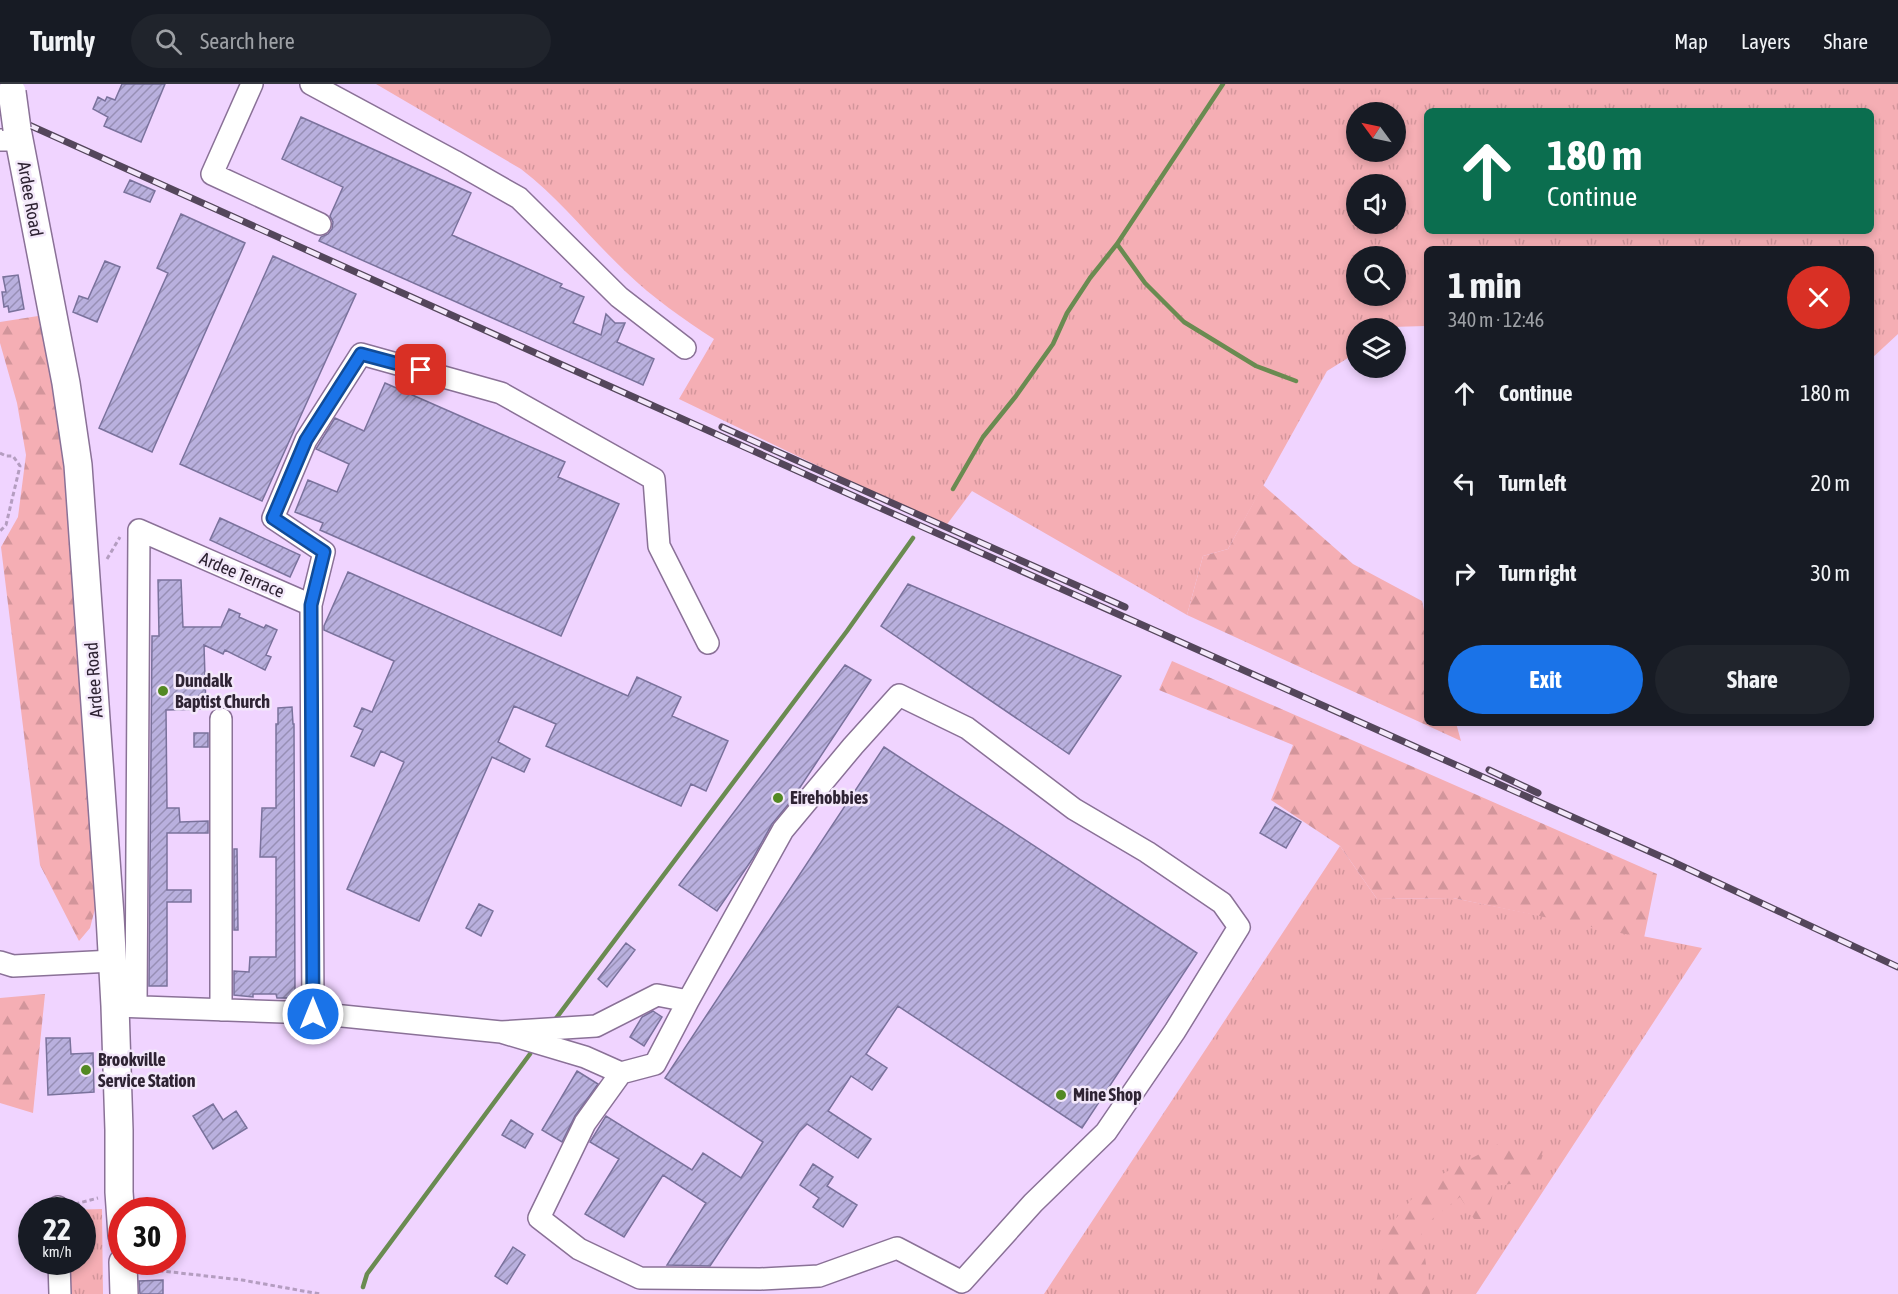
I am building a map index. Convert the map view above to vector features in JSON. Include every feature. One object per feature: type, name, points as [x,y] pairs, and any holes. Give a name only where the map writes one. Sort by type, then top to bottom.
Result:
[{"type":"main road","name":"Ardee Road","points":[[11,88],[12,136],[66,383],[78,465],[86,572],[123,913],[113,961],[125,1006],[120,1197]]},
{"type":"main road","points":[[123,1275],[124,1294]]},
{"type":"street","points":[[252,84],[212,174],[320,224]]},
{"type":"street","points":[[311,84],[454,160],[519,198],[619,297],[685,348]]},
{"type":"street","points":[[313,1014],[311,605],[324,552],[273,518],[306,440],[361,354],[501,393],[654,479],[659,546],[708,643]]},
{"type":"street","points":[[138,530],[123,913],[125,1006],[313,1014],[501,1032],[596,1026],[657,995],[688,1000]]},
{"type":"street","name":"Ardee Terrace","points":[[138,530],[311,605]]},
{"type":"street","points":[[501,1032],[585,1057],[621,1073],[655,1064],[783,830],[899,695],[967,728],[1074,808],[1147,852],[1222,903],[1239,927],[1175,1031],[1106,1132],[1033,1203],[962,1282],[897,1248],[819,1276],[760,1279],[640,1278],[579,1249],[539,1218],[585,1123],[621,1073]]},
{"type":"street","points":[[221,719],[221,1010]]},
{"type":"street","points":[[0,962],[13,966],[113,961]]},
{"type":"street","points":[[59,1275],[60,1294]]},
{"type":"path","points":[[0,453],[14,456],[20,466],[6,525],[0,531]]},
{"type":"path","points":[[86,572],[103,566],[122,535],[138,530]]},
{"type":"path","points":[[96,1199],[119,1189]]},
{"type":"path","points":[[186,1272],[320,1294]]},
{"type":"green space","points":[[376,84],[1898,84],[1898,334],[1874,356],[1874,246],[1424,246],[1424,326],[1406,327],[1406,318],[1346,318],[1346,359],[1327,371],[1228,549],[1203,556],[1187,615],[972,491],[945,527],[679,399],[714,339],[668,308],[636,282],[549,193],[521,169]]},
{"type":"green space","points":[[38,316],[60,411],[78,597],[96,905],[90,928],[79,941],[40,865],[1,547],[18,517],[26,455],[17,403],[0,343],[0,322]]},
{"type":"green space","points":[[1263,485],[1353,564],[1422,601],[1424,610],[1424,724],[1187,615],[1203,556],[1228,549]]},
{"type":"green space","points":[[1172,661],[1657,874],[1644,938],[1453,898],[1377,899],[1340,846],[1271,800],[1293,745],[1159,690]]},
{"type":"green space","points":[[1428,726],[1457,726],[1461,741]]},
{"type":"green space","points":[[1340,846],[1377,899],[1453,898],[1702,948],[1476,1294],[1044,1294]]},
{"type":"green space","points":[[45,994],[33,1113],[0,1103],[0,998]]},
{"type":"green space","points":[[1498,1144],[1544,1147],[1534,1181],[1495,1186],[1486,1219],[1474,1219],[1460,1197],[1421,1228],[1430,1294],[1381,1294],[1376,1285],[1385,1232],[1424,1184]]},
{"type":"green space","points":[[96,1209],[102,1209],[103,1294],[65,1294],[65,1275],[96,1275]]},
{"type":"building","points":[[122,84],[165,84],[141,142],[104,126],[108,117],[93,109],[98,97],[105,101],[107,97],[115,100]]},
{"type":"building","points":[[301,117],[471,193],[452,235],[562,284],[560,287],[584,297],[573,323],[601,335],[606,314],[615,323],[625,323],[617,342],[654,359],[643,385],[319,241],[332,229],[333,222],[330,216],[343,187],[282,159]]},
{"type":"building","points":[[130,180],[155,191],[150,202],[124,192]]},
{"type":"building","points":[[181,214],[245,243],[152,452],[99,428],[168,273],[157,268]]},
{"type":"building","points":[[273,256],[356,294],[262,501],[180,464]]},
{"type":"building","points":[[105,261],[120,267],[97,322],[73,312],[79,296],[88,299]]},
{"type":"building","points":[[18,275],[24,309],[9,312],[8,306],[4,307],[2,292],[6,292],[3,277]]},
{"type":"building","points":[[385,383],[565,462],[558,477],[619,504],[561,636],[320,530],[323,523],[295,512],[308,480],[337,492],[349,464],[316,449],[335,418],[364,431]]},
{"type":"building","points":[[220,518],[300,555],[290,577],[210,540]]},
{"type":"building","points":[[348,572],[628,696],[637,677],[681,697],[672,716],[728,741],[706,791],[691,784],[681,806],[546,746],[556,724],[514,706],[498,742],[530,759],[524,772],[492,757],[419,921],[347,889],[404,762],[381,751],[374,766],[351,756],[363,730],[354,726],[362,708],[372,712],[394,661],[324,630]]},
{"type":"building","points":[[158,580],[181,580],[183,627],[221,627],[229,609],[240,614],[239,617],[264,628],[266,625],[277,630],[266,655],[271,657],[265,670],[225,650],[223,654],[204,645],[206,709],[166,710],[167,808],[179,808],[180,822],[208,821],[208,833],[167,833],[167,890],[191,890],[191,902],[167,902],[167,986],[149,986],[152,636],[159,636]]},
{"type":"building","points":[[908,584],[1121,676],[1069,754],[881,626]]},
{"type":"building","points":[[845,665],[871,680],[791,801],[772,824],[753,858],[717,911],[679,885]]},
{"type":"building","points":[[292,707],[294,724],[295,998],[277,998],[276,994],[253,994],[253,997],[234,995],[234,971],[249,972],[250,957],[276,957],[276,857],[260,857],[262,808],[276,808],[278,708]]},
{"type":"building","points":[[194,733],[208,733],[208,747],[194,747]]},
{"type":"building","points":[[884,747],[1197,953],[1082,1128],[898,1006],[866,1054],[887,1068],[872,1090],[851,1076],[828,1111],[871,1139],[858,1158],[807,1124],[799,1132],[710,1266],[667,1265],[706,1203],[663,1175],[624,1237],[585,1214],[619,1159],[590,1142],[606,1116],[692,1170],[703,1153],[741,1178],[763,1142],[665,1078]]},
{"type":"building","points":[[1275,807],[1301,822],[1286,848],[1260,833]]},
{"type":"building","points":[[234,849],[237,849],[238,930],[234,930]]},
{"type":"building","points":[[479,904],[493,911],[481,936],[466,928]]},
{"type":"building","points":[[626,943],[635,950],[607,987],[598,979]]},
{"type":"building","points":[[653,1011],[662,1017],[644,1046],[630,1037],[642,1017]]},
{"type":"building","points":[[46,1038],[70,1038],[71,1054],[93,1053],[94,1092],[48,1095]]},
{"type":"building","points":[[577,1071],[598,1084],[575,1116],[562,1142],[542,1130]]},
{"type":"building","points":[[213,1104],[223,1120],[236,1111],[247,1128],[213,1149],[193,1116]]},
{"type":"building","points":[[511,1120],[533,1134],[525,1148],[502,1135]]},
{"type":"building","points":[[813,1164],[833,1177],[827,1186],[857,1205],[843,1227],[813,1207],[819,1198],[800,1185]]},
{"type":"building","points":[[513,1247],[525,1255],[507,1284],[495,1276]]},
{"type":"building","points":[[163,1280],[163,1294],[140,1294],[139,1281]]},
{"type":"waterway","points":[[953,489],[983,437],[1053,344],[1067,313],[1090,278],[1117,244],[1223,84]]},
{"type":"waterway","points":[[1117,244],[1145,283],[1184,322],[1256,366],[1296,381]]},
{"type":"waterway","points":[[554,1021],[847,631],[913,538]]},
{"type":"waterway","points":[[363,1287],[367,1274],[530,1054]]},
{"type":"railway","points":[[0,112],[1671,861],[1898,967]]},
{"type":"railway","points":[[722,427],[1125,607]]},
{"type":"railway","points":[[1489,770],[1538,793]]},
{"type":"place","name":"Dundalk Baptist Church","points":[[163,691]]},
{"type":"place","name":"Eirehobbies","points":[[778,798]]},
{"type":"place","name":"Brookville Service Station","points":[[86,1070]]},
{"type":"place","name":"Mine Shop","points":[[1061,1095]]},
{"type":"route","points":[[313,1014],[311,605],[324,552],[273,518],[306,440],[361,354],[421,370]]}]
